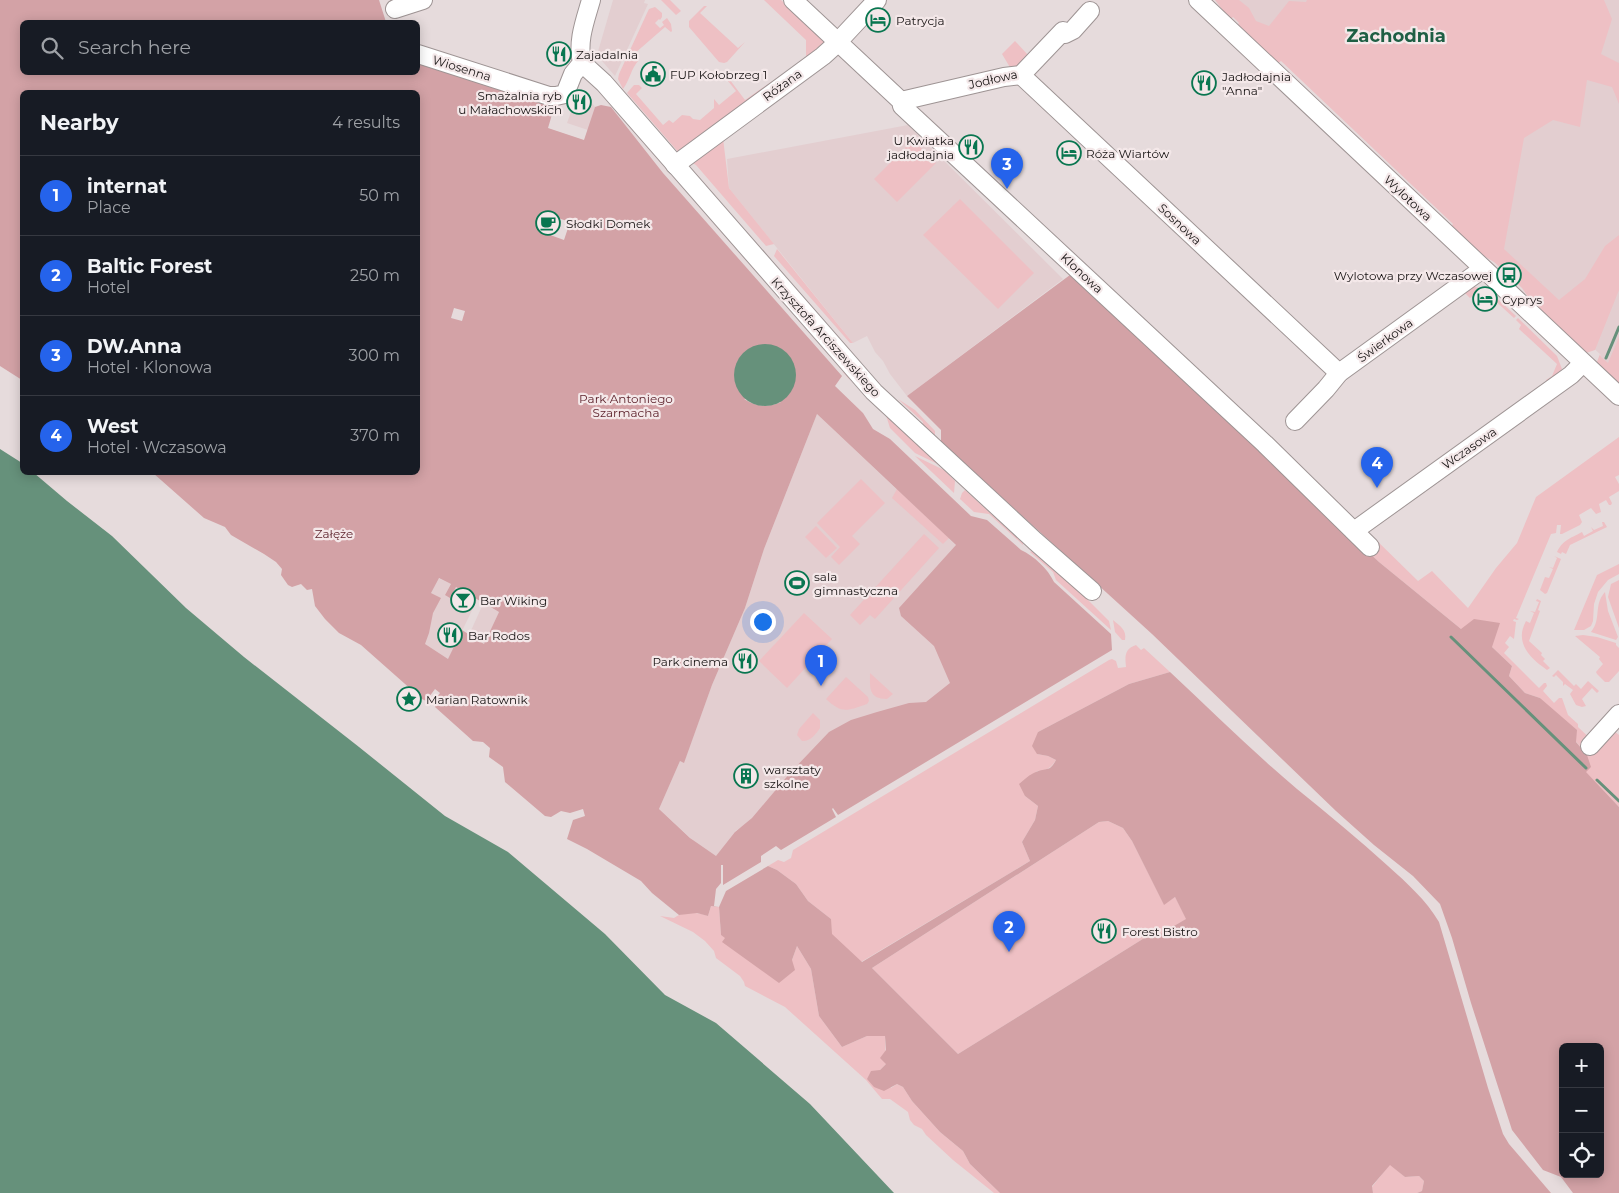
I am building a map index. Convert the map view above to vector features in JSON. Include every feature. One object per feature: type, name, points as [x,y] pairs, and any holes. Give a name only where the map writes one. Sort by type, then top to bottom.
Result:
[{"type":"street","points":[[396,11],[422,0]]},
{"type":"street","points":[[582,63],[580,37],[591,0]]},
{"type":"street","name":"Klonowa","points":[[793,0],[901,101],[902,106],[1265,444],[1370,547]]},
{"type":"street","name":"Różana","points":[[677,163],[823,56],[877,0]]},
{"type":"street","name":"Wylotowa","points":[[1198,0],[1619,396]]},
{"type":"street","name":"Jodłowa","points":[[901,101],[1004,77],[1021,75],[1063,32],[1065,34],[1073,30],[1090,10]]},
{"type":"street","name":"Wiosenna","points":[[420,55],[549,96],[565,94],[573,74],[582,63]]},
{"type":"street","name":"Krzysztofa Arciszewskiego","points":[[582,63],[604,83],[677,163],[874,392],[1035,541],[1092,591]]},
{"type":"street","name":"Sosnowa","points":[[1021,75],[1339,373]]},
{"type":"street","name":"Świerkowa","points":[[1294,421],[1339,373],[1477,274],[1482,268]]},
{"type":"street","name":"Wczasowa","points":[[1354,530],[1571,375],[1583,363]]},
{"type":"street","points":[[1590,746],[1619,714]]},
{"type":"shaded area","points":[[613,0],[645,0],[644,3],[648,4],[615,76],[597,55]]},
{"type":"shaded area","points":[[661,0],[670,0],[681,11],[676,15]]},
{"type":"shaded area","points":[[764,0],[781,0],[827,43],[804,65],[801,61],[806,57],[806,40]]},
{"type":"shaded area","points":[[1215,0],[1239,0],[1249,8],[1256,21],[1269,26],[1289,1],[1604,0],[1612,19],[1601,54],[1619,63],[1619,104],[1612,87],[1587,80],[1580,127],[1553,120],[1524,138],[1504,249],[1559,300],[1585,279],[1605,246],[1619,235],[1619,290],[1595,350],[1586,353],[1530,300],[1522,288],[1494,262],[1477,252],[1451,227],[1453,224],[1281,61],[1278,63],[1243,29],[1236,26],[1239,23],[1233,17],[1230,20]]},
{"type":"shaded area","points":[[1221,0],[1619,0],[1619,374],[1600,357],[1601,355]]},
{"type":"shaded area","points":[[704,6],[707,6],[700,13],[738,48],[745,42],[727,62],[719,62],[689,27],[689,21]]},
{"type":"shaded area","points":[[655,7],[662,13],[662,17],[655,23],[660,28],[664,25],[662,22],[667,18],[671,24],[672,31],[665,27],[634,54],[639,60],[623,89],[618,79],[619,74],[649,9]]},
{"type":"shaded area","points":[[1015,41],[1028,55],[1022,67],[1011,69],[1002,54]]},
{"type":"shaded area","points":[[800,62],[803,66],[680,154],[627,93],[634,85],[639,85],[642,88],[636,94],[663,125],[669,120],[673,123],[682,115],[700,120],[714,108],[714,99],[719,105],[736,91],[728,81],[730,80],[745,100]]},
{"type":"shaded area","points":[[576,98],[592,103],[595,107],[588,130],[567,123]]},
{"type":"shaded area","points":[[908,125],[1063,279],[907,396],[875,352],[867,336],[853,343],[729,188],[727,159]]},
{"type":"shaded area","points":[[723,138],[729,188],[774,244],[766,246],[696,165],[691,162]]},
{"type":"shaded area","points":[[913,140],[936,163],[897,202],[874,179]]},
{"type":"shaded area","points":[[960,199],[1034,273],[998,309],[923,235]]},
{"type":"shaded area","points":[[777,249],[853,343],[850,343],[774,256]]},
{"type":"shaded area","points":[[1472,286],[1489,291],[1516,316],[1514,318],[1491,297],[1475,294],[1470,298],[1464,292]]},
{"type":"shaded area","points":[[1518,318],[1557,356],[1562,369],[1549,385],[1546,380],[1552,376],[1557,364],[1519,329],[1521,325],[1516,320]]},
{"type":"shaded area","points":[[1619,337],[1619,386],[1595,367],[1600,354],[1608,363]]},
{"type":"shaded area","points":[[765,344],[777,346],[787,353],[794,363],[796,375],[794,387],[787,397],[777,404],[765,406],[753,404],[743,397],[736,387],[734,375],[736,363],[743,353],[753,346]]},
{"type":"shaded area","points":[[843,372],[847,372],[946,468],[915,453],[890,428],[885,412]]},
{"type":"shaded area","points":[[898,399],[915,410],[935,431],[935,442],[922,425],[923,422]]},
{"type":"shaded area","points":[[817,414],[1056,640],[735,831],[744,844],[722,864],[709,855],[659,809],[680,761],[684,762],[712,685],[745,608],[764,549]]},
{"type":"shaded area","points":[[1619,437],[1619,475],[1615,477],[1619,484],[1619,491],[1609,497],[1611,505],[1606,500],[1599,504],[1601,512],[1596,514],[1591,508],[1579,515],[1582,522],[1580,525],[1560,534],[1561,525],[1557,525],[1556,533],[1551,534],[1516,618],[1519,619],[1514,619],[1513,621],[1516,622],[1514,639],[1510,636],[1505,643],[1509,647],[1504,653],[1539,688],[1546,683],[1547,686],[1543,691],[1554,703],[1559,698],[1562,698],[1568,715],[1597,745],[1613,730],[1619,735],[1619,807],[1585,772],[1587,755],[1540,698],[1525,693],[1509,676],[1512,666],[1492,647],[1461,629],[1356,541],[1368,532],[1418,581],[1432,571],[1468,608],[1496,568],[1517,543],[1536,497]]},
{"type":"shaded area","points":[[0,449],[20,462],[20,475],[36,475],[112,536],[186,608],[244,657],[445,816],[508,852],[605,934],[665,995],[716,1023],[810,1104],[894,1193],[0,1193]]},
{"type":"shaded area","points":[[915,456],[944,470],[955,481],[954,493]]},
{"type":"shaded area","points":[[861,479],[885,503],[852,536],[860,544],[839,565],[831,557],[840,547],[817,523]]},
{"type":"shaded area","points":[[897,489],[949,538],[943,544],[892,498]]},
{"type":"shaded area","points":[[965,490],[1023,545],[989,514],[974,512],[960,499]]},
{"type":"shaded area","points":[[1602,522],[1607,527],[1570,545],[1566,554],[1557,552],[1567,540],[1582,532],[1584,536],[1593,531],[1591,527],[1594,530],[1603,526]]},
{"type":"shaded area","points":[[816,526],[837,548],[826,558],[805,537]]},
{"type":"shaded area","points":[[924,534],[939,548],[875,619],[870,615],[860,625],[850,615]]},
{"type":"shaded area","points":[[1032,551],[1080,592],[1109,621],[1111,630],[1056,580],[1053,572],[1030,552]]},
{"type":"shaded area","points":[[1554,556],[1561,559],[1545,594],[1540,590],[1545,577],[1549,578],[1553,569],[1549,567],[1553,568],[1557,558]]},
{"type":"shaded area","points":[[1619,564],[1619,574],[1608,580],[1598,592],[1591,626],[1584,630],[1574,630],[1597,575]]},
{"type":"shaded area","points":[[438,578],[451,584],[445,595],[456,587],[477,600],[448,660],[418,642],[440,598],[431,593]]},
{"type":"shaded area","points":[[1619,580],[1619,628],[1608,597],[1611,584]]},
{"type":"shaded area","points":[[1605,592],[1608,611],[1618,637],[1616,640],[1591,632],[1596,622],[1599,602]]},
{"type":"shaded area","points":[[1537,599],[1541,601],[1538,610],[1540,611],[1529,641],[1542,653],[1541,655],[1545,659],[1543,661],[1550,668],[1547,670],[1530,655],[1523,643],[1522,636],[1526,621],[1530,623],[1534,613],[1530,611],[1535,612],[1539,602],[1536,601]]},
{"type":"shaded area","points":[[483,604],[499,612],[484,644],[469,635]]},
{"type":"shaded area","points":[[804,613],[832,639],[787,688],[759,661]]},
{"type":"shaded area","points":[[1113,620],[1124,631],[1125,640],[1122,640],[1115,632]]},
{"type":"shaded area","points":[[1583,635],[1616,643],[1619,648],[1619,671],[1609,682],[1605,682],[1596,672],[1603,664],[1599,659],[1600,657],[1575,636]]},
{"type":"shaded area","points":[[1136,645],[1141,650],[1144,648],[1170,672],[1129,684],[1038,732],[1037,754],[1056,760],[1048,768],[1037,771],[1025,796],[1038,806],[1035,820],[1022,842],[1030,861],[861,962],[831,934],[831,919],[808,901],[796,884],[777,870],[768,866],[778,860],[784,862],[791,858],[793,850],[1109,660],[1116,661],[1118,668],[1126,667],[1127,651]]},
{"type":"shaded area","points":[[1558,670],[1574,686],[1576,684],[1581,689],[1588,681],[1599,691],[1597,693],[1592,688],[1582,699],[1586,706],[1576,705],[1570,694],[1573,690],[1565,684],[1563,686],[1563,682],[1556,675],[1552,676]]},
{"type":"shaded area","points":[[870,673],[893,694],[887,699],[876,697],[870,687]]},
{"type":"shaded area","points":[[846,677],[868,697],[869,701],[867,704],[845,710],[836,707],[826,699]]},
{"type":"shaded area","points":[[813,713],[820,720],[820,728],[810,739],[802,741],[797,735],[799,729]]},
{"type":"shaded area","points":[[1108,821],[1123,828],[1132,841],[1164,904],[1175,897],[1187,919],[1157,936],[1154,932],[958,1054],[872,968],[1099,822]]},
{"type":"shaded area","points":[[711,906],[719,907],[721,935],[792,960],[797,946],[811,969],[819,1016],[842,1047],[867,1036],[885,1036],[886,1064],[880,1070],[891,1088],[897,1084],[903,1087],[912,1101],[940,1132],[963,1151],[970,1164],[1000,1193],[994,1193],[953,1160],[922,1129],[914,1125],[910,1120],[908,1112],[890,1099],[882,1099],[866,1080],[785,1007],[745,986],[740,976],[716,958],[714,951],[705,941],[693,932],[660,916],[674,918],[690,913],[708,916]]},
{"type":"shaded area","points":[[1390,1164],[1405,1177],[1419,1176],[1424,1181],[1422,1191],[1417,1193],[1373,1193],[1372,1187]]},
{"type":"green space","points":[[0,0],[379,0],[385,20],[20,20],[20,75],[420,75],[420,65],[549,103],[553,111],[548,128],[584,140],[595,107],[601,105],[611,107],[663,173],[842,376],[835,386],[863,413],[873,429],[890,439],[971,516],[987,520],[1021,550],[1040,563],[1054,582],[1111,634],[1112,650],[838,815],[833,808],[836,817],[781,850],[776,846],[761,856],[761,862],[723,885],[723,865],[721,865],[721,883],[716,889],[714,906],[719,907],[711,906],[708,916],[697,913],[679,915],[652,893],[641,881],[567,839],[573,820],[585,816],[583,809],[570,813],[561,811],[551,817],[545,816],[505,782],[503,767],[489,757],[490,748],[483,742],[473,741],[435,707],[435,700],[440,693],[435,689],[426,701],[422,699],[361,645],[339,633],[325,619],[315,606],[312,589],[307,590],[301,584],[292,587],[288,585],[281,575],[282,569],[276,562],[231,535],[225,527],[204,518],[155,475],[420,475],[420,90],[20,90],[20,379],[0,366]],"holes":[[[549,215],[570,222],[564,240],[542,232]],[[454,308],[465,311],[462,321],[451,318]],[[744,399],[781,402],[762,406]],[[817,414],[956,545],[899,608],[901,616],[934,646],[950,683],[926,702],[909,703],[851,720],[829,732],[790,773],[752,818],[735,832],[716,856],[690,838],[659,809],[680,761],[684,763],[712,685],[745,608],[764,549]],[[439,578],[451,584],[445,595],[450,598],[456,587],[499,612],[484,644],[462,630],[448,659],[425,644],[433,613],[441,598],[431,593]]]},
{"type":"green space","points":[[1070,275],[1379,562],[1461,629],[1474,619],[1500,623],[1492,647],[1512,666],[1509,676],[1525,693],[1540,698],[1577,730],[1576,742],[1587,755],[1591,767],[1586,772],[1619,807],[1619,1193],[1573,1193],[1562,1178],[1604,1178],[1604,1043],[1559,1043],[1559,1176],[1543,1170],[1512,1130],[1440,904],[1413,876],[1336,811],[1152,634],[941,442],[941,430],[907,396]]},
{"type":"green space","points":[[1170,672],[1264,761],[1402,879],[1434,914],[1439,922],[1503,1134],[1509,1144],[1551,1193],[1417,1193],[1422,1191],[1424,1181],[1419,1176],[1405,1177],[1390,1165],[1372,1186],[1373,1193],[1000,1193],[970,1164],[963,1151],[940,1132],[912,1101],[903,1087],[897,1084],[884,1091],[874,1087],[867,1079],[871,1071],[880,1070],[886,1064],[880,1058],[886,1050],[885,1036],[867,1036],[842,1047],[819,1016],[811,969],[797,946],[792,960],[795,970],[779,983],[722,942],[725,938],[721,935],[719,907],[726,891],[768,866],[777,870],[796,884],[808,901],[831,919],[832,934],[862,962],[1030,861],[1022,842],[1035,820],[1038,806],[1025,796],[1019,784],[1034,773],[1049,768],[1056,760],[1037,754],[1032,746],[1038,732],[1129,684]],"holes":[[[1108,821],[1123,828],[1132,841],[1164,905],[1175,897],[1186,919],[1157,936],[1154,932],[958,1054],[872,968],[1099,822]]]},
{"type":"waterway","points":[[1606,358],[1619,327]]},
{"type":"waterway","points":[[1451,637],[1586,768]]},
{"type":"waterway","points":[[1597,780],[1619,801]]},
{"type":"place","name":"Patrycja","points":[[878,20]]},
{"type":"place","name":"Zajadalnia","points":[[559,54]]},
{"type":"place","name":"FUP Kołobrzeg 1","points":[[653,74]]},
{"type":"place","name":"Jadłodajnia \"Anna\"","points":[[1204,83]]},
{"type":"place","name":"Smażalnia ryb u Małachowskich","points":[[579,102]]},
{"type":"place","name":"U Kwiatka jadłodajnia","points":[[971,147]]},
{"type":"place","name":"Róża Wiartów","points":[[1069,153]]},
{"type":"place","name":"DW.Anna","points":[[1007,189]]},
{"type":"place","name":"Słodki Domek","points":[[548,223]]},
{"type":"place","name":"Wylotowa przy Wczasowej","points":[[1509,275]]},
{"type":"place","name":"Cyprys","points":[[1485,299]]},
{"type":"place","name":"West","points":[[1377,488]]},
{"type":"place","name":"sala gimnastyczna","points":[[797,583]]},
{"type":"place","name":"Bar Wiking","points":[[463,600]]},
{"type":"place","name":"Bar Rodos","points":[[450,635]]},
{"type":"place","name":"Park cinema","points":[[745,661]]},
{"type":"place","name":"internat","points":[[821,686]]},
{"type":"place","name":"Marian Ratownik","points":[[409,699]]},
{"type":"place","name":"warsztaty szkolne","points":[[746,776]]},
{"type":"place","name":"Forest Bistro","points":[[1104,931]]},
{"type":"place","name":"Baltic Forest","points":[[1009,952]]},
{"type":"district","name":"Zachodnia","points":[[1396,36]]},
{"type":"park label","name":"Park Antoniego Szarmacha","points":[[626,405]]},
{"type":"park label","name":"Załęże","points":[[334,533]]}]
